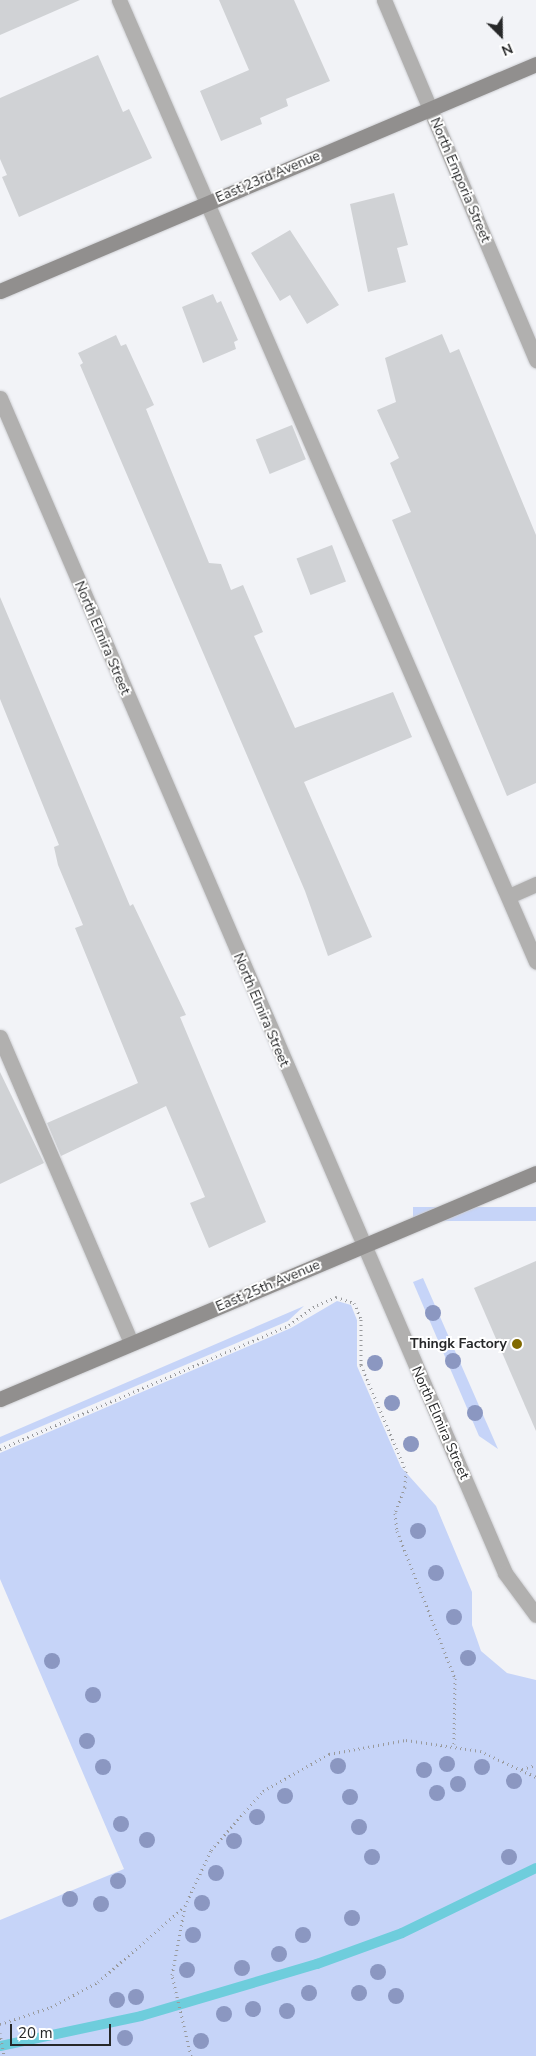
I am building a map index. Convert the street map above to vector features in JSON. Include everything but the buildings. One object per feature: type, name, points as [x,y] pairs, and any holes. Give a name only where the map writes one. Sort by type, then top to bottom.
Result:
[{"type":"street","points":[[119,0],[536,962]]},
{"type":"street","name":"North Emporia Street","points":[[384,0],[536,360]]},
{"type":"street","name":"East 23rd Avenue","points":[[0,291],[536,64]]},
{"type":"street","name":"North Elmira Street","points":[[0,398],[362,1247],[505,1573],[536,1615]]},
{"type":"street","points":[[509,896],[536,884]]},
{"type":"street","points":[[0,1037],[131,1343]]},
{"type":"street","name":"East 25th Avenue","points":[[0,1399],[536,1173]]},
{"type":"path","points":[[0,1448],[289,1325],[317,1305],[346,1296],[354,1303],[361,1319],[361,1365],[406,1471],[396,1525],[455,1678],[454,1744]]},
{"type":"path","points":[[191,2056],[173,1989],[185,1906],[200,1869],[227,1827],[286,1775],[355,1746],[406,1740],[454,1744],[522,1769],[536,1777]]},
{"type":"path","points":[[522,1769],[536,1765]]},
{"type":"path","points":[[0,2024],[51,2007],[98,1982],[185,1906]]},
{"type":"path","points":[[0,2033],[4,2056]]},
{"type":"shaded area","points":[[413,1207],[536,1207],[536,1221],[413,1221]]},
{"type":"shaded area","points":[[423,1278],[498,1449],[479,1436],[413,1282]]},
{"type":"shaded area","points":[[337,1301],[351,1305],[357,1320],[357,1366],[401,1467],[436,1506],[472,1592],[472,1625],[481,1651],[507,1673],[536,1680],[536,2056],[0,2056],[0,1920],[124,1869],[0,1579],[0,1453],[291,1328]]},
{"type":"shaded area","points":[[304,1306],[288,1321],[0,1444],[0,1437]]},
{"type":"waterway","points":[[0,2046],[141,2016],[317,1964],[402,1933],[536,1868]]},
{"type":"place","name":"Thingk Factory","points":[[517,1344]]}]
